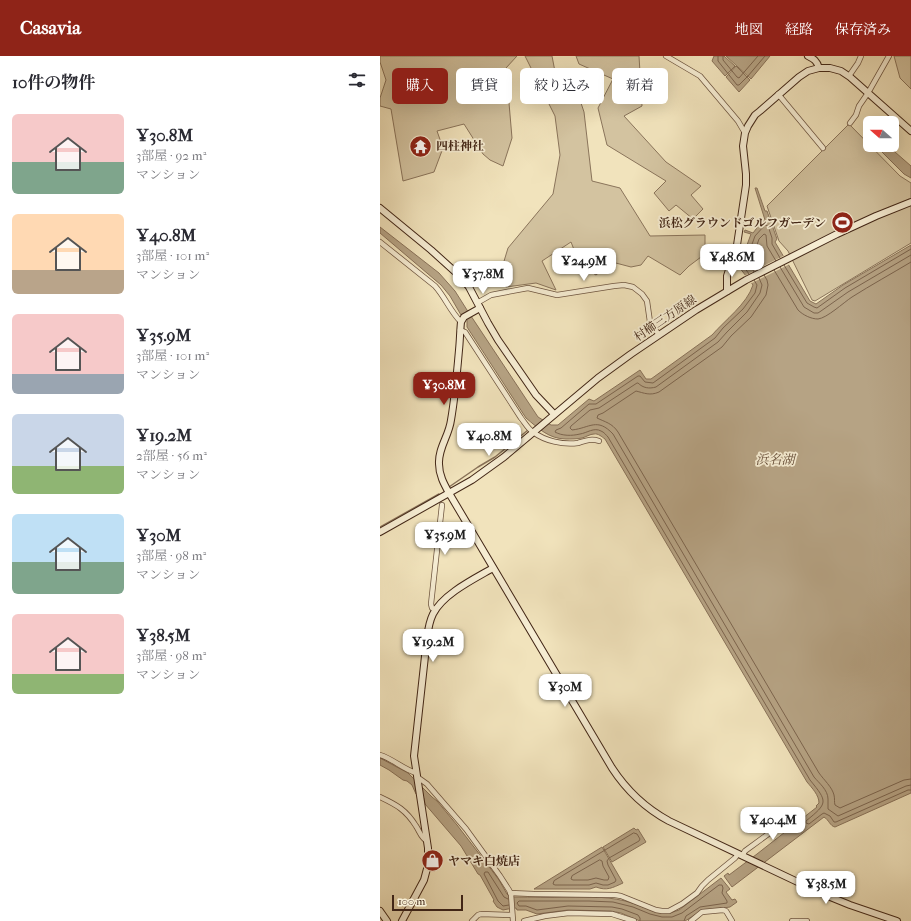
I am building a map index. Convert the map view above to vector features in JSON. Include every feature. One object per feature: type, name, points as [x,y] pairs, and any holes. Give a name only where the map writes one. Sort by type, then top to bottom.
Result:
[{"type":"street","points":[[666,56],[700,76],[738,121],[745,133]]},
{"type":"street","points":[[808,56],[813,58],[818,63],[819,68]]},
{"type":"street","points":[[849,76],[861,56]]},
{"type":"street","points":[[850,123],[889,56]]},
{"type":"street","points":[[727,291],[727,276],[737,245],[746,184],[743,146],[745,133],[755,115],[778,94],[803,73],[819,68],[836,69],[849,76],[911,131]]},
{"type":"street","points":[[778,94],[823,148]]},
{"type":"street","name":"村櫛三方原線","points":[[380,532],[472,480],[494,465],[598,378],[696,310],[746,280],[787,259],[856,225],[911,202]]},
{"type":"street","points":[[380,208],[457,272],[467,284],[478,307],[498,340],[533,391],[554,414]]},
{"type":"street","points":[[380,242],[435,286],[457,318],[462,320]]},
{"type":"street","points":[[659,335],[650,322],[647,300],[633,287],[624,285],[614,286],[557,295],[528,288],[491,295],[462,320],[452,419],[441,449],[439,460],[441,476],[449,493],[605,756],[625,786],[640,801],[663,818],[742,856],[878,918],[897,921]]},
{"type":"street","points":[[460,330],[466,332],[528,428],[546,439],[560,442],[574,443],[593,440],[599,441]]},
{"type":"street","points":[[436,610],[432,608],[431,604],[442,505]]},
{"type":"street","points":[[402,921],[426,876],[429,859],[414,760],[414,751],[430,621],[442,601],[447,596],[493,568]]},
{"type":"street","points":[[380,755],[409,770],[427,784],[466,829],[511,893],[513,921]]},
{"type":"street","points":[[380,797],[395,804],[406,813],[416,825],[423,839],[427,841]]},
{"type":"street","points":[[511,893],[615,895],[659,911],[669,911],[680,906],[697,893],[708,880],[735,858],[742,856],[745,851],[772,832],[794,820]]},
{"type":"street","points":[[691,921],[702,912],[723,910],[732,921]]},
{"type":"street","points":[[380,911],[387,921]]},
{"type":"street","points":[[524,921],[545,916],[569,913],[608,913],[634,921]]},
{"type":"street","points":[[472,921],[481,914],[512,914]]},
{"type":"street","points":[[792,921],[807,921]]},
{"type":"shaded area","points":[[380,56],[517,56],[506,68],[456,68],[456,104],[509,104],[512,138],[503,166],[490,160],[483,154],[464,124],[437,131],[443,148],[434,172],[403,181],[391,109],[380,106],[380,98],[386,80],[380,62]]},
{"type":"shaded area","points":[[525,56],[552,56],[554,68],[531,68]]},
{"type":"shaded area","points":[[576,56],[639,56],[640,68],[612,68],[612,79],[604,75],[604,68],[588,68],[579,64]]},
{"type":"shaded area","points":[[894,56],[911,56],[911,89],[900,78]]},
{"type":"shaded area","points":[[612,81],[612,104],[642,104],[642,106],[624,116],[666,162],[701,186],[691,195],[703,209],[693,219],[676,205],[669,211],[654,193],[666,181],[607,145],[598,108],[600,104],[604,104],[604,96]]},
{"type":"shaded area","points":[[549,104],[581,104],[584,112],[592,181],[620,188],[650,236],[705,235],[705,254],[680,275],[648,256],[641,265],[631,267],[612,262],[596,275],[580,265],[571,242],[542,261],[556,290],[536,283],[506,287],[498,281],[508,248],[553,194],[560,155],[555,116]]},
{"type":"shaded area","name":"浜松グラウンドゴルフガーデン","points":[[849,124],[863,138],[863,152],[876,152],[900,176],[911,183],[911,243],[815,301],[812,300],[788,251],[779,241],[767,206]]},
{"type":"water","points":[[714,56],[724,56],[735,66],[725,76],[712,61]]},
{"type":"water","points":[[726,56],[770,56],[751,79]]},
{"type":"water","points":[[736,66],[750,80],[739,92],[726,77]]},
{"type":"water","points":[[882,152],[895,152],[911,166],[911,178],[904,174]]},
{"type":"water","name":"浜名湖","points":[[755,188],[757,188],[765,211],[767,211],[777,239],[775,242],[810,301],[816,304],[843,285],[911,245],[911,793],[835,827],[824,817],[732,887],[724,876],[728,873],[729,875],[817,807],[816,806],[819,803],[819,800],[817,794],[807,782],[605,439],[600,435],[591,434],[576,439],[560,439],[544,432],[526,418],[467,327],[467,320],[461,315],[450,296],[441,285],[380,233],[380,227],[439,273],[455,291],[538,417],[551,425],[558,425],[589,399],[594,401],[640,370],[646,379],[651,379],[712,335],[746,299],[753,285],[739,267],[751,234],[744,232],[745,230],[753,233],[765,220]]},
{"type":"water","points":[[380,758],[408,773],[437,801],[487,864],[507,894],[514,897],[608,898],[638,905],[660,913],[666,913],[679,910],[721,878],[730,889],[726,892],[732,900],[735,899],[737,902],[730,907],[701,911],[685,921],[640,921],[621,913],[611,911],[568,910],[537,914],[526,910],[517,910],[516,908],[503,910],[497,907],[480,875],[461,846],[425,804],[424,798],[416,794],[412,785],[407,781],[380,765]]},
{"type":"water","points":[[634,828],[636,830],[638,829],[646,842],[612,862],[603,847]]},
{"type":"water","points":[[602,847],[623,883],[613,888],[606,889],[596,887],[590,889],[534,889]]},
{"type":"pier","points":[[785,255],[790,264],[750,284],[744,276]]},
{"type":"waterway","points":[[449,487],[495,457],[528,430]]},
{"type":"waterway","points":[[380,527],[439,494]]},
{"type":"place","name":"四柱神社","points":[[421,146]]},
{"type":"place","name":"浜松グラウンドゴルフガーデン","points":[[842,223]]},
{"type":"place","name":"ヤマキ白焼店","points":[[432,861]]}]
